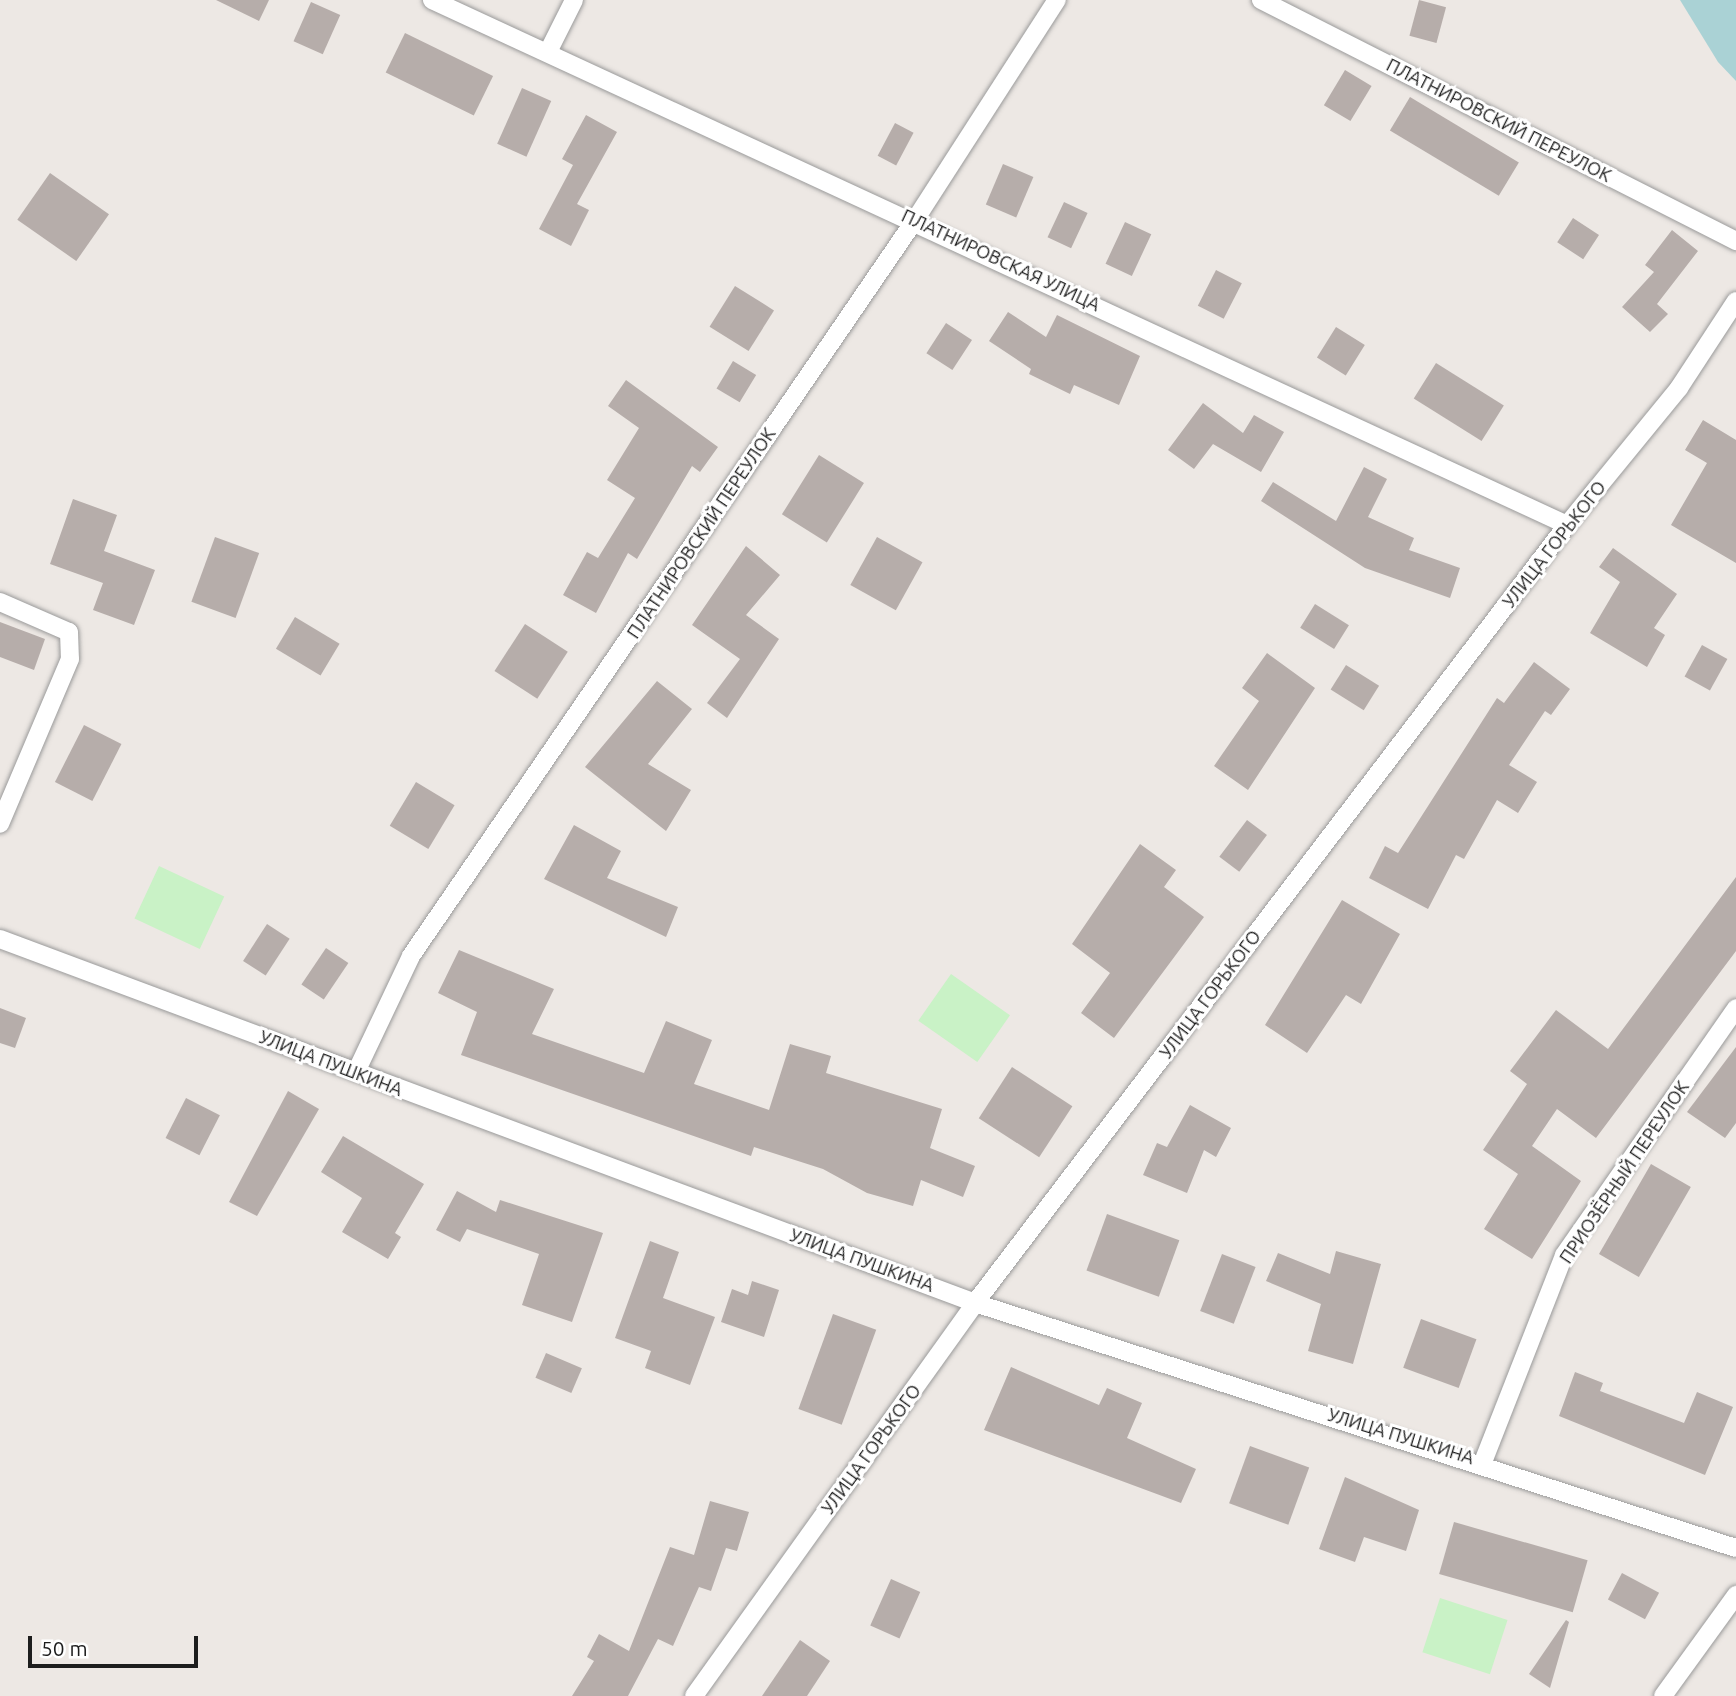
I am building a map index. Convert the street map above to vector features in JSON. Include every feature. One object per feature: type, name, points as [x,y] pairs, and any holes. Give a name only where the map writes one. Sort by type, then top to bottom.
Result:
[{"type":"street","name":"ПЛАТНИРОВСКАЯ УЛИЦА","points":[[432,0],[549,50],[1567,525]]},
{"type":"street","points":[[549,50],[574,0]]},
{"type":"street","name":"ПЛАТНИРОВСКИЙ ПЕРЕУЛОК","points":[[356,1072],[411,956],[915,220],[1057,0]]},
{"type":"street","name":"ПЛАТНИРОВСКИЙ ПЕРЕУЛОК","points":[[1261,0],[1736,241]]},
{"type":"street","name":"УЛИЦА ГОРЬКОГО","points":[[694,1696],[975,1303],[1567,525],[1679,388],[1736,301]]},
{"type":"street","points":[[0,602],[69,632],[70,659],[0,824]]},
{"type":"street","name":"УЛИЦА ПУШКИНА","points":[[0,939],[975,1303],[1483,1462],[1736,1548]]},
{"type":"street","name":"ПРИОЗЁРНЫЙ ПЕРЕУЛОК","points":[[1483,1462],[1564,1255],[1736,1008]]},
{"type":"street","points":[[1663,1696],[1736,1595]]},
{"type":"green space","points":[[159,866],[224,896],[200,949],[134,919]]},
{"type":"green space","points":[[951,974],[1010,1015],[977,1062],[918,1021]]},
{"type":"green space","points":[[1440,1598],[1508,1620],[1490,1674],[1422,1652]]},
{"type":"water","points":[[1680,0],[1736,0],[1736,81],[1718,62]]},
{"type":"building","points":[[216,0],[269,0],[259,21]]},
{"type":"building","points":[[1419,0],[1446,7],[1436,43],[1409,36]]},
{"type":"building","points":[[311,2],[340,15],[323,54],[294,41]]},
{"type":"building","points":[[405,33],[493,76],[474,116],[386,73]]},
{"type":"building","points":[[1345,70],[1372,86],[1350,121],[1324,105]]},
{"type":"building","points":[[522,88],[551,101],[526,157],[497,144]]},
{"type":"building","points":[[1410,97],[1519,162],[1499,196],[1390,130]]},
{"type":"building","points":[[586,115],[617,132],[577,204],[589,210],[571,246],[539,229],[573,165],[562,159]]},
{"type":"building","points":[[895,123],[914,133],[896,166],[878,156]]},
{"type":"building","points":[[1003,164],[1033,177],[1016,217],[986,205]]},
{"type":"building","points":[[50,173],[109,214],[76,261],[17,220]]},
{"type":"building","points":[[1064,202],[1088,213],[1071,248],[1048,237]]},
{"type":"building","points":[[1573,218],[1599,235],[1583,259],[1557,242]]},
{"type":"building","points":[[1125,222],[1151,234],[1132,276],[1106,264]]},
{"type":"building","points":[[1672,230],[1698,251],[1657,304],[1668,314],[1650,332],[1622,307],[1654,272],[1645,265]]},
{"type":"building","points":[[1216,270],[1242,283],[1224,319],[1198,306]]},
{"type":"building","points":[[735,286],[774,310],[749,351],[710,327]]},
{"type":"building","points":[[1008,312],[1046,337],[1057,315],[1140,356],[1119,405],[1074,385],[1070,394],[1029,374],[1031,369],[989,341]]},
{"type":"building","points":[[946,323],[972,340],[952,370],[926,353]]},
{"type":"building","points":[[1336,327],[1365,345],[1346,376],[1317,358]]},
{"type":"building","points":[[733,361],[756,375],[740,402],[717,388]]},
{"type":"building","points":[[1436,363],[1504,405],[1482,441],[1414,399]]},
{"type":"building","points":[[626,380],[718,447],[700,472],[692,466],[637,559],[628,553],[596,613],[563,595],[587,552],[598,558],[635,498],[607,480],[639,428],[608,406]]},
{"type":"building","points":[[1203,403],[1243,433],[1254,415],[1284,432],[1261,472],[1213,444],[1194,469],[1168,450]]},
{"type":"building","points":[[1703,420],[1736,440],[1736,563],[1671,525],[1707,463],[1685,450]]},
{"type":"building","points":[[819,455],[864,483],[827,542],[782,514]]},
{"type":"building","points":[[1364,467],[1387,479],[1368,517],[1414,538],[1409,550],[1460,568],[1450,598],[1365,568],[1261,501],[1273,482],[1336,521]]},
{"type":"building","points":[[73,499],[117,515],[104,551],[155,570],[134,625],[93,610],[103,583],[50,564]]},
{"type":"building","points":[[215,537],[259,553],[236,618],[191,602]]},
{"type":"building","points":[[877,537],[922,562],[896,610],[850,585]]},
{"type":"building","points":[[746,546],[780,575],[746,615],[779,639],[727,718],[707,703],[740,659],[692,625]]},
{"type":"building","points":[[1613,548],[1677,594],[1654,628],[1665,635],[1647,667],[1590,633],[1620,582],[1599,567]]},
{"type":"building","points":[[1315,604],[1349,625],[1334,649],[1300,628]]},
{"type":"building","points":[[295,617],[340,644],[321,675],[276,649]]},
{"type":"building","points":[[0,622],[45,639],[34,670],[0,657]]},
{"type":"building","points":[[525,624],[568,652],[537,699],[495,671]]},
{"type":"building","points":[[1702,645],[1727,659],[1710,691],[1685,676]]},
{"type":"building","points":[[1267,653],[1315,688],[1248,790],[1214,766],[1259,701],[1242,688]]},
{"type":"building","points":[[1534,662],[1570,689],[1551,715],[1545,711],[1509,765],[1537,782],[1518,813],[1497,800],[1464,859],[1456,855],[1428,909],[1369,878],[1385,846],[1398,853],[1497,698],[1504,703]]},
{"type":"building","points":[[1346,665],[1379,686],[1364,710],[1331,690]]},
{"type":"building","points":[[657,681],[692,709],[648,764],[691,790],[666,831],[585,767]]},
{"type":"building","points":[[84,725],[121,744],[92,801],[55,782]]},
{"type":"building","points":[[416,782],[455,805],[428,849],[390,826]]},
{"type":"building","points":[[1247,820],[1267,835],[1239,872],[1219,857]]},
{"type":"building","points":[[574,825],[621,851],[607,878],[678,907],[666,937],[544,879]]},
{"type":"building","points":[[1140,844],[1176,870],[1164,887],[1204,917],[1114,1038],[1081,1013],[1110,973],[1072,944]]},
{"type":"building","points":[[1736,877],[1736,951],[1596,1138],[1557,1109],[1532,1146],[1581,1181],[1532,1259],[1484,1229],[1518,1174],[1483,1150],[1527,1084],[1510,1071],[1556,1010],[1608,1049]]},
{"type":"building","points":[[1342,900],[1400,934],[1361,1004],[1346,995],[1307,1053],[1265,1025]]},
{"type":"building","points":[[267,924],[290,939],[266,976],[243,961]]},
{"type":"building","points":[[326,948],[348,963],[324,1000],[301,984]]},
{"type":"building","points":[[459,950],[554,989],[532,1034],[644,1073],[666,1021],[712,1040],[694,1084],[769,1110],[790,1044],[831,1056],[826,1073],[942,1109],[930,1148],[975,1166],[963,1197],[921,1180],[913,1206],[867,1193],[823,1169],[754,1147],[751,1156],[461,1055],[477,1012],[438,993]]},
{"type":"building","points":[[0,1008],[26,1018],[15,1048],[0,1043]]},
{"type":"building","points":[[1736,1047],[1736,1123],[1725,1138],[1687,1112]]},
{"type":"building","points":[[1012,1067],[1072,1106],[1039,1157],[979,1118]]},
{"type":"building","points":[[288,1091],[319,1109],[257,1216],[229,1202]]},
{"type":"building","points":[[186,1098],[220,1115],[199,1155],[166,1138]]},
{"type":"building","points":[[1190,1105],[1231,1128],[1216,1157],[1204,1150],[1187,1193],[1143,1175],[1157,1143],[1167,1147]]},
{"type":"building","points":[[343,1136],[424,1184],[395,1233],[401,1237],[388,1259],[342,1232],[362,1198],[321,1172]]},
{"type":"building","points":[[1651,1164],[1691,1187],[1639,1277],[1599,1254]]},
{"type":"building","points":[[457,1191],[496,1212],[500,1200],[603,1233],[572,1322],[522,1305],[539,1254],[467,1229],[460,1242],[436,1230]]},
{"type":"building","points":[[1107,1214],[1179,1240],[1159,1297],[1086,1270]]},
{"type":"building","points":[[650,1241],[679,1252],[663,1298],[715,1317],[690,1385],[645,1368],[651,1351],[615,1338]]},
{"type":"building","points":[[1336,1251],[1381,1264],[1353,1364],[1308,1351],[1321,1304],[1266,1281],[1278,1253],[1330,1274]]},
{"type":"building","points":[[1222,1254],[1256,1267],[1234,1324],[1200,1311]]},
{"type":"building","points":[[752,1281],[779,1290],[764,1337],[721,1322],[732,1289],[748,1295]]},
{"type":"building","points":[[833,1314],[876,1330],[842,1425],[798,1409]]},
{"type":"building","points":[[1421,1319],[1476,1339],[1459,1388],[1403,1368]]},
{"type":"building","points":[[546,1353],[582,1368],[571,1393],[535,1378]]},
{"type":"building","points":[[1011,1367],[1099,1405],[1107,1388],[1142,1403],[1127,1438],[1196,1469],[1181,1503],[984,1430]]},
{"type":"building","points":[[1575,1372],[1603,1383],[1600,1391],[1684,1423],[1697,1392],[1733,1407],[1705,1475],[1559,1416]]},
{"type":"building","points":[[1250,1446],[1309,1468],[1288,1525],[1229,1503]]},
{"type":"building","points":[[1345,1477],[1419,1510],[1406,1551],[1364,1537],[1355,1562],[1319,1549]]},
{"type":"building","points":[[710,1501],[749,1512],[737,1551],[726,1548],[711,1591],[699,1587],[673,1646],[658,1639],[628,1696],[572,1696],[594,1661],[587,1657],[599,1634],[629,1651],[670,1547],[694,1555]]},
{"type":"building","points":[[1454,1522],[1588,1560],[1573,1612],[1439,1574]]},
{"type":"building","points":[[1622,1573],[1659,1593],[1645,1619],[1608,1599]]},
{"type":"building","points":[[891,1579],[920,1592],[899,1639],[870,1626]]},
{"type":"building","points":[[1566,1620],[1569,1622],[1550,1688],[1529,1674]]},
{"type":"building","points":[[800,1640],[830,1661],[807,1696],[762,1696]]}]
